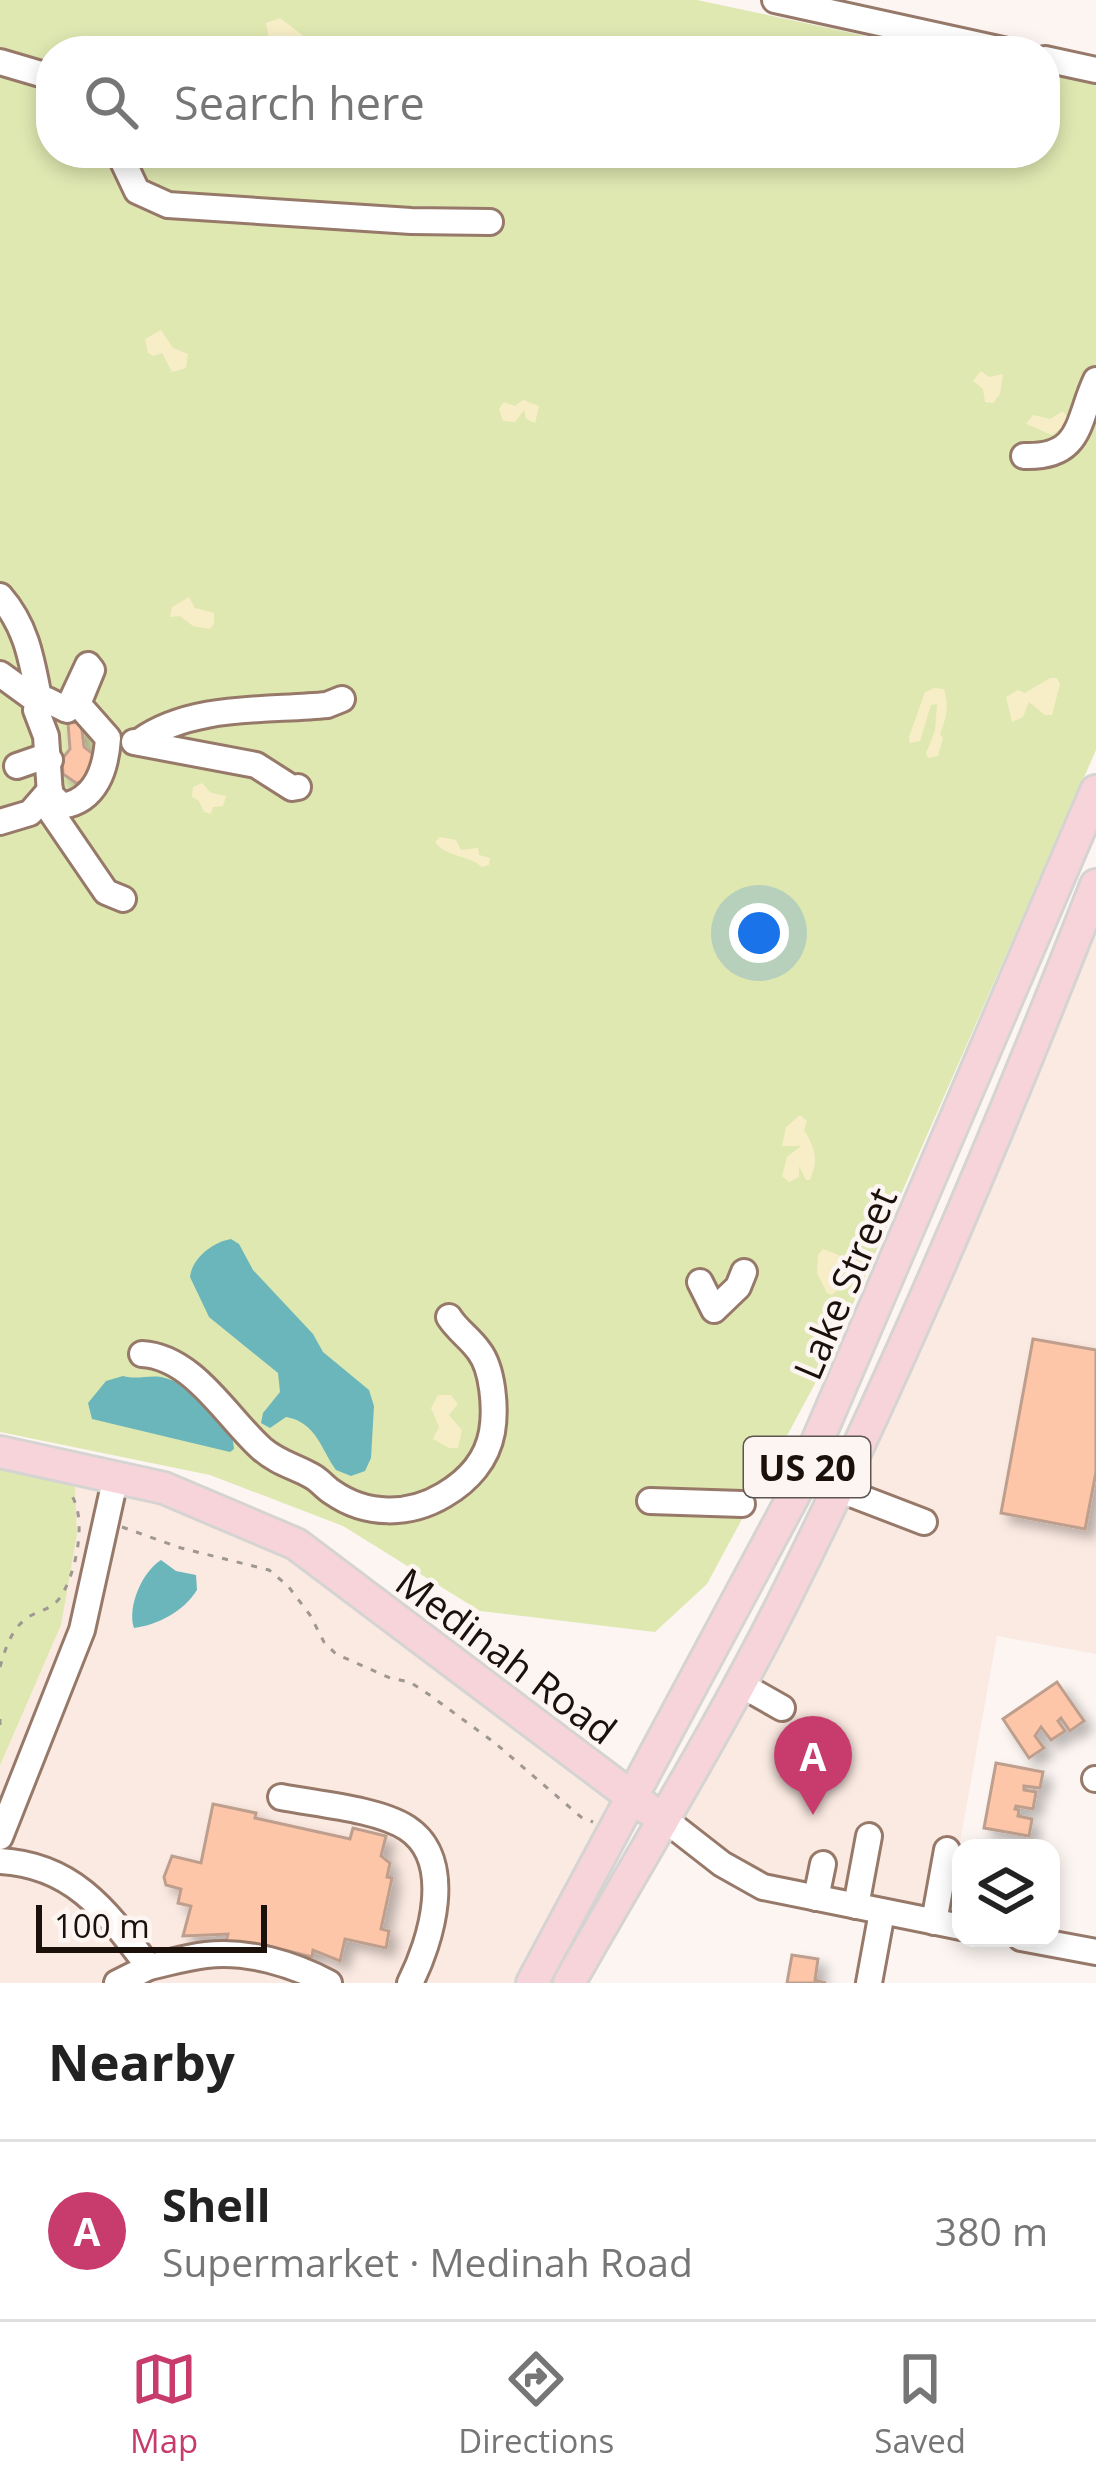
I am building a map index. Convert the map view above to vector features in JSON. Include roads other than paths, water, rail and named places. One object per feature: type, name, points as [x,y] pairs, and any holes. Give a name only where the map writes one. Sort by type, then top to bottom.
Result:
[{"type":"main road","name":"Lake Street","points":[[532,1983],[795,1493],[1096,791]]},
{"type":"main road","name":"Lake Street","points":[[569,1983],[788,1594],[900,1357],[1094,899]]},
{"type":"main road","name":"Medinah Road","points":[[0,1452],[164,1488],[296,1544],[663,1818]]},
{"type":"street","points":[[775,0],[939,36]]},
{"type":"street","points":[[0,62],[36,72]]},
{"type":"street","points":[[1060,62],[1096,70]]},
{"type":"street","points":[[126,168],[137,191],[168,206],[490,222]]},
{"type":"street","points":[[1024,456],[1049,455],[1069,441],[1083,421],[1096,380]]},
{"type":"street","points":[[0,596],[20,620],[40,703]]},
{"type":"street","points":[[0,822],[30,813],[46,795],[50,760],[36,710],[47,700],[67,710],[88,665],[91,677],[78,704],[108,739],[100,777],[86,797],[62,806],[46,795]]},
{"type":"street","points":[[0,674],[40,703]]},
{"type":"street","points":[[140,742],[224,712],[327,705],[342,699]]},
{"type":"street","points":[[108,743],[140,742],[256,765],[298,788]]},
{"type":"street","points":[[16,766],[44,757],[50,760]]},
{"type":"street","points":[[46,795],[106,892],[123,899]]},
{"type":"street","points":[[1056,887],[1094,899]]},
{"type":"street","points":[[700,1282],[714,1310],[738,1287],[744,1272]]},
{"type":"street","points":[[142,1354],[177,1366],[232,1415],[258,1446],[284,1465],[314,1476],[352,1504],[406,1511],[419,1509],[467,1478],[479,1464],[493,1431],[483,1355],[449,1317]]},
{"type":"street","points":[[0,1837],[82,1630],[116,1477]]},
{"type":"street","points":[[838,1489],[924,1522]]},
{"type":"street","points":[[650,1501],[742,1504]]},
{"type":"street","points":[[738,1683],[782,1708]]},
{"type":"street","points":[[281,1797],[390,1820],[423,1842],[432,1861],[435,1887],[423,1951],[410,1983]]},
{"type":"street","name":"Medinah Road","points":[[663,1818],[745,1878],[775,1890],[952,1925]]},
{"type":"street","points":[[856,1906],[869,1836]]},
{"type":"street","points":[[934,1922],[947,1850]]},
{"type":"street","points":[[0,1862],[29,1863],[67,1878],[110,1916],[149,1966],[178,1983]]},
{"type":"street","points":[[816,1898],[823,1864]]},
{"type":"street","points":[[869,1983],[882,1912]]},
{"type":"street","points":[[1060,1945],[1096,1952]]},
{"type":"street","points":[[117,1983],[149,1966],[208,1954],[277,1962],[329,1983]]},
{"type":"water","points":[[231,1239],[239,1244],[253,1270],[313,1334],[323,1352],[369,1390],[374,1406],[371,1458],[365,1471],[351,1476],[336,1470],[311,1430],[296,1420],[286,1417],[270,1428],[261,1423],[280,1392],[278,1373],[209,1317],[190,1277],[204,1252]]},
{"type":"water","points":[[123,1376],[161,1377],[197,1394],[219,1414],[234,1449],[230,1452],[92,1419],[88,1403],[106,1381]]},
{"type":"water","points":[[161,1560],[176,1571],[196,1575],[197,1590],[170,1616],[134,1628],[138,1591]]},
{"type":"place","name":"Shell","points":[[813,1815]]}]
